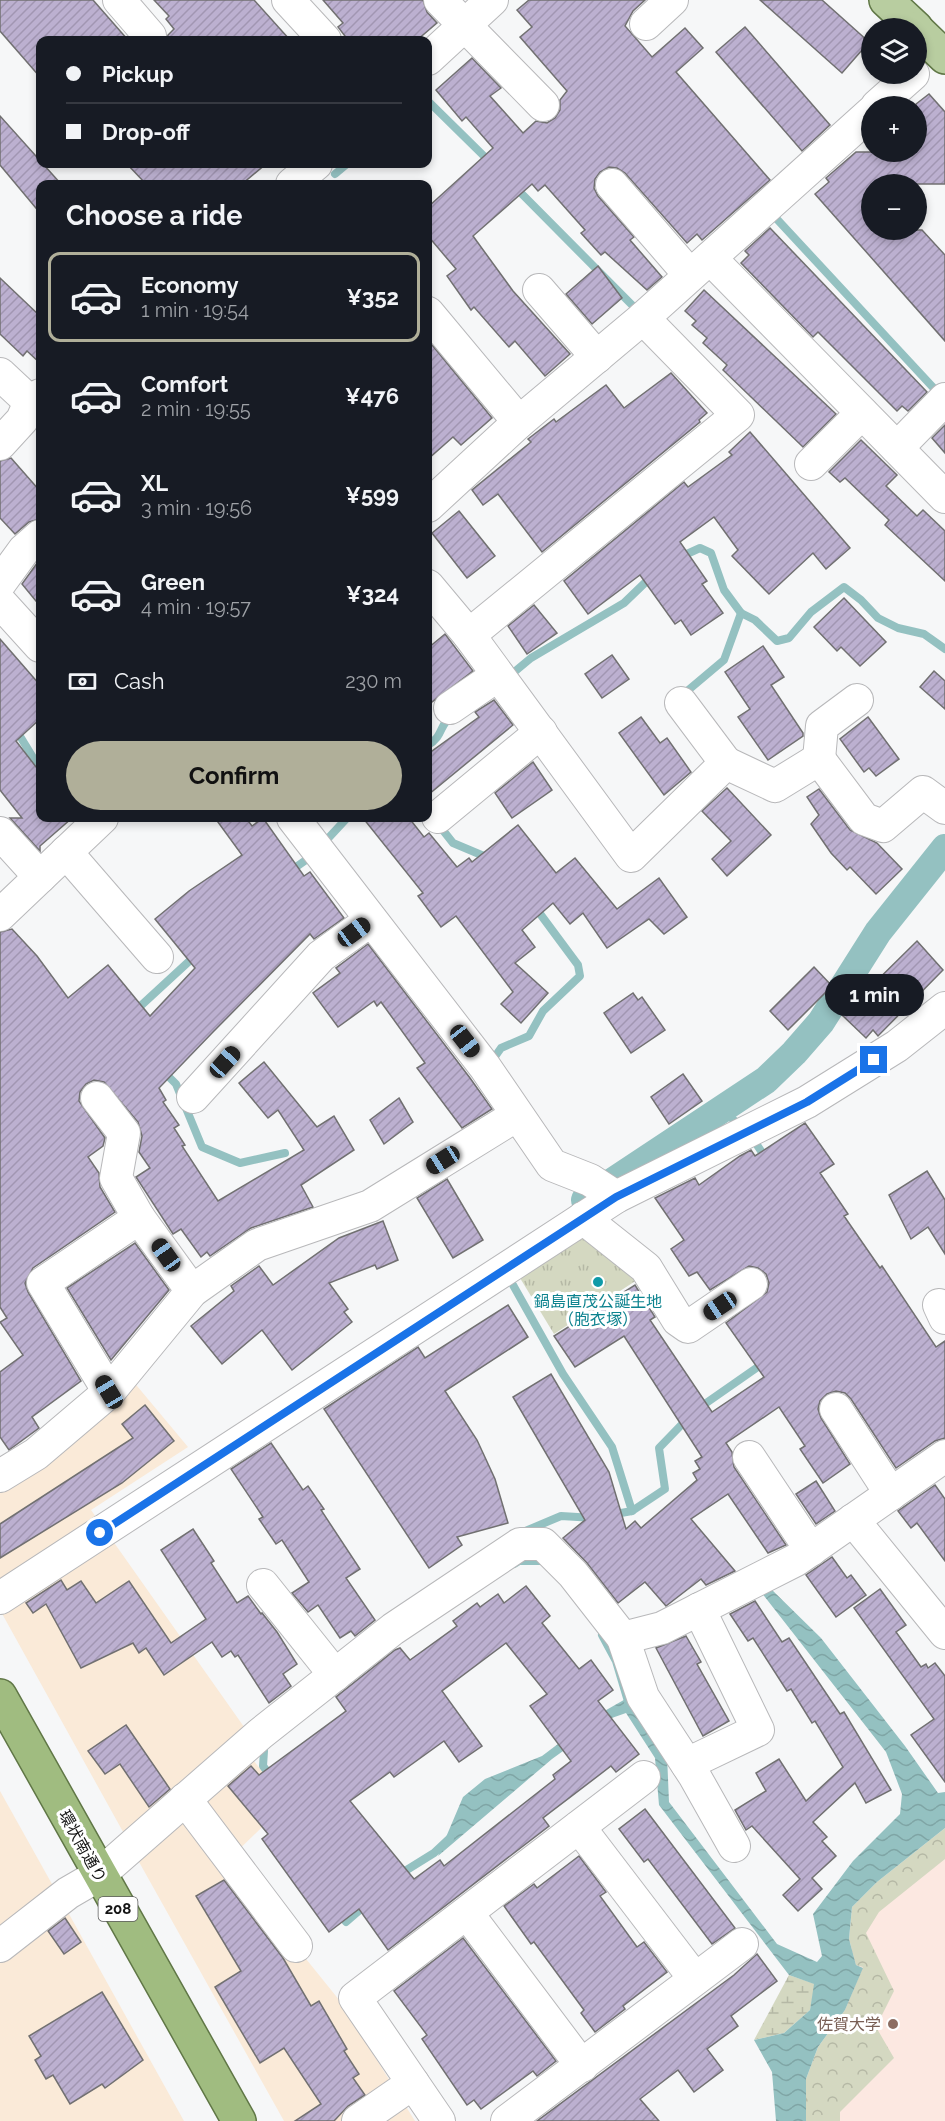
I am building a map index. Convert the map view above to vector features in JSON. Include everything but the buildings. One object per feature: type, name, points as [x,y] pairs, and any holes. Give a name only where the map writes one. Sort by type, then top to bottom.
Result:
[{"type":"highway","name":"環状南通り","points":[[0,1696],[239,2121]]},
{"type":"main road","points":[[886,0],[899,18]]},
{"type":"street","points":[[119,0],[150,36]]},
{"type":"street","points":[[288,0],[321,36]]},
{"type":"street","points":[[440,0],[543,105]]},
{"type":"street","points":[[432,55],[492,0]]},
{"type":"street","points":[[646,24],[672,0]]},
{"type":"street","points":[[886,96],[896,84]]},
{"type":"street","points":[[432,502],[519,422],[643,318],[861,122]]},
{"type":"street","points":[[612,185],[862,413],[945,497]]},
{"type":"street","points":[[539,290],[597,357]]},
{"type":"street","points":[[432,318],[519,422]]},
{"type":"street","points":[[469,635],[738,415],[643,318]]},
{"type":"street","points":[[0,374],[35,398],[22,420],[0,444]]},
{"type":"street","points":[[897,448],[943,401]]},
{"type":"street","points":[[811,465],[862,413]]},
{"type":"street","points":[[0,583],[24,550],[36,540]]},
{"type":"street","points":[[432,591],[469,635],[632,856],[726,763]]},
{"type":"street","points":[[0,602],[36,642]]},
{"type":"street","points":[[450,708],[503,681]]},
{"type":"street","points":[[857,700],[822,726],[819,759],[864,819],[884,826],[923,792],[945,808]]},
{"type":"street","points":[[681,703],[726,763],[775,786],[819,759]]},
{"type":"street","points":[[438,817],[541,732]]},
{"type":"street","points":[[0,915],[98,822]]},
{"type":"street","points":[[296,822],[485,1067],[552,1165],[603,1188]]},
{"type":"street","points":[[0,833],[40,877]]},
{"type":"street","points":[[66,852],[156,957]]},
{"type":"street","points":[[193,1097],[321,956],[370,920]]},
{"type":"street","points":[[0,1598],[583,1218],[603,1188],[746,1133],[807,1102],[897,1046],[945,1008]]},
{"type":"street","points":[[97,1098],[124,1133],[116,1178],[139,1218],[192,1291]]},
{"type":"street","points":[[0,1476],[36,1454],[109,1392],[192,1291],[257,1245],[370,1206],[517,1115]]},
{"type":"street","points":[[109,1392],[43,1283],[139,1218]]},
{"type":"street","points":[[583,1218],[646,1268],[678,1320],[688,1327],[751,1284]]},
{"type":"street","points":[[836,1409],[891,1494]]},
{"type":"street","points":[[623,1638],[662,1628],[811,1550],[945,1456]]},
{"type":"street","points":[[749,1457],[811,1550]]},
{"type":"street","points":[[853,1520],[945,1633]]},
{"type":"street","points":[[0,1946],[68,1893],[99,1875],[260,1734],[393,1629],[520,1544],[543,1544],[573,1574],[623,1638],[643,1696],[687,1764],[734,1846]]},
{"type":"street","points":[[263,1585],[335,1675]]},
{"type":"street","points":[[687,1764],[758,1730],[699,1609]]},
{"type":"street","points":[[438,2121],[354,1998],[644,1777]]},
{"type":"street","points":[[185,1799],[296,1946]]},
{"type":"street","points":[[579,1827],[695,1979]]},
{"type":"street","points":[[467,1913],[582,2066]]},
{"type":"street","points":[[507,2121],[742,1944]]},
{"type":"street","points":[[358,2121],[413,2083]]},
{"type":"shaded area","points":[[127,1374],[188,1447],[91,1510],[249,1734],[127,1839],[0,1610],[0,1479]]},
{"type":"shaded area","points":[[250,1756],[287,1803],[227,1861],[340,2001],[415,2121],[284,2121],[134,1853]]},
{"type":"shaded area","points":[[0,1791],[57,1893],[0,1935]]},
{"type":"shaded area","name":"佐賀大学","points":[[945,1842],[945,2121],[817,2121],[856,1919]]},
{"type":"shaded area","points":[[64,1905],[184,2121],[0,2121],[0,1954]]},
{"type":"green space","points":[[581,1236],[640,1278],[554,1334],[520,1278]]},
{"type":"green space","points":[[945,1828],[945,1859],[879,1912],[866,1933],[894,1991],[876,2027],[894,2058],[840,2112],[840,2121],[806,2121],[806,2079],[818,2047],[845,2010],[863,1967],[856,1965],[849,1939],[852,1907],[877,1882]]},
{"type":"green space","points":[[789,1975],[815,1984],[810,2010],[784,2033],[754,2040]]},
{"type":"water","points":[[767,1585],[821,1638],[905,1746],[938,1793],[945,1792],[945,1828],[877,1882],[852,1907],[849,1939],[856,1965],[863,1968],[845,2010],[818,2047],[806,2079],[806,2121],[776,2121],[772,2072],[754,2040],[784,2033],[810,2010],[814,1984],[789,1975],[659,1805],[655,1758],[626,1713],[606,1720],[552,1759],[438,1856],[463,1797],[485,1779],[542,1756],[594,1717],[629,1697],[667,1755],[669,1802],[777,1944],[817,1962],[822,1956],[813,1914],[853,1861],[900,1814],[902,1794],[886,1752],[758,1588]]},
{"type":"waterway","points":[[432,105],[491,163]]},
{"type":"waterway","points":[[335,174],[342,168]]},
{"type":"waterway","points":[[515,187],[635,308]]},
{"type":"waterway","points":[[770,220],[774,216],[941,396]]},
{"type":"waterway","points":[[678,558],[700,548],[711,553],[724,590],[741,613],[755,620],[777,641],[789,638],[811,612],[844,587],[861,600],[878,618],[898,628],[924,634],[945,649]]},
{"type":"waterway","points":[[507,678],[531,658],[624,603],[652,576]]},
{"type":"waterway","points":[[686,692],[724,660],[741,613]]},
{"type":"waterway","points":[[432,742],[452,716]]},
{"type":"waterway","points":[[15,728],[36,762]]},
{"type":"waterway","points":[[321,846],[343,822]]},
{"type":"waterway","points":[[438,824],[453,843],[491,859]]},
{"type":"waterway","points":[[585,1200],[766,1080],[794,1053],[821,1022],[878,932],[945,848]]},
{"type":"waterway","points":[[289,872],[313,855]]},
{"type":"waterway","points":[[497,1064],[494,1058],[501,1048],[529,1036],[543,1011],[580,976],[578,965],[535,907]]},
{"type":"waterway","points":[[134,1012],[197,954]]},
{"type":"waterway","points":[[162,1070],[176,1084],[202,1147],[240,1163],[285,1153]]},
{"type":"waterway","points":[[722,1109],[741,1127]]},
{"type":"waterway","points":[[751,1136],[767,1160]]},
{"type":"waterway","points":[[513,1285],[563,1374],[612,1447],[632,1511],[610,1515]]},
{"type":"waterway","points":[[699,1408],[765,1362]]},
{"type":"waterway","points":[[632,1511],[665,1489],[659,1448],[689,1417]]},
{"type":"waterway","points":[[523,1532],[561,1516],[594,1518]]},
{"type":"waterway","points":[[514,1564],[519,1561],[544,1561],[547,1564]]},
{"type":"waterway","points":[[602,1635],[616,1661],[630,1708]]},
{"type":"waterway","points":[[264,1751],[263,1766],[272,1778]]},
{"type":"waterway","points":[[397,1876],[434,1853],[450,1838]]},
{"type":"waterway","points":[[346,1922],[361,1909],[364,1902]]},
{"type":"place","name":"鍋島直茂公誕生地 （胞衣塚）","points":[[598,1282]]},
{"type":"place","name":"佐賀大学","points":[[893,2024]]},
{"type":"route","points":[[100,1533],[616,1197],[807,1102],[874,1060]]}]
